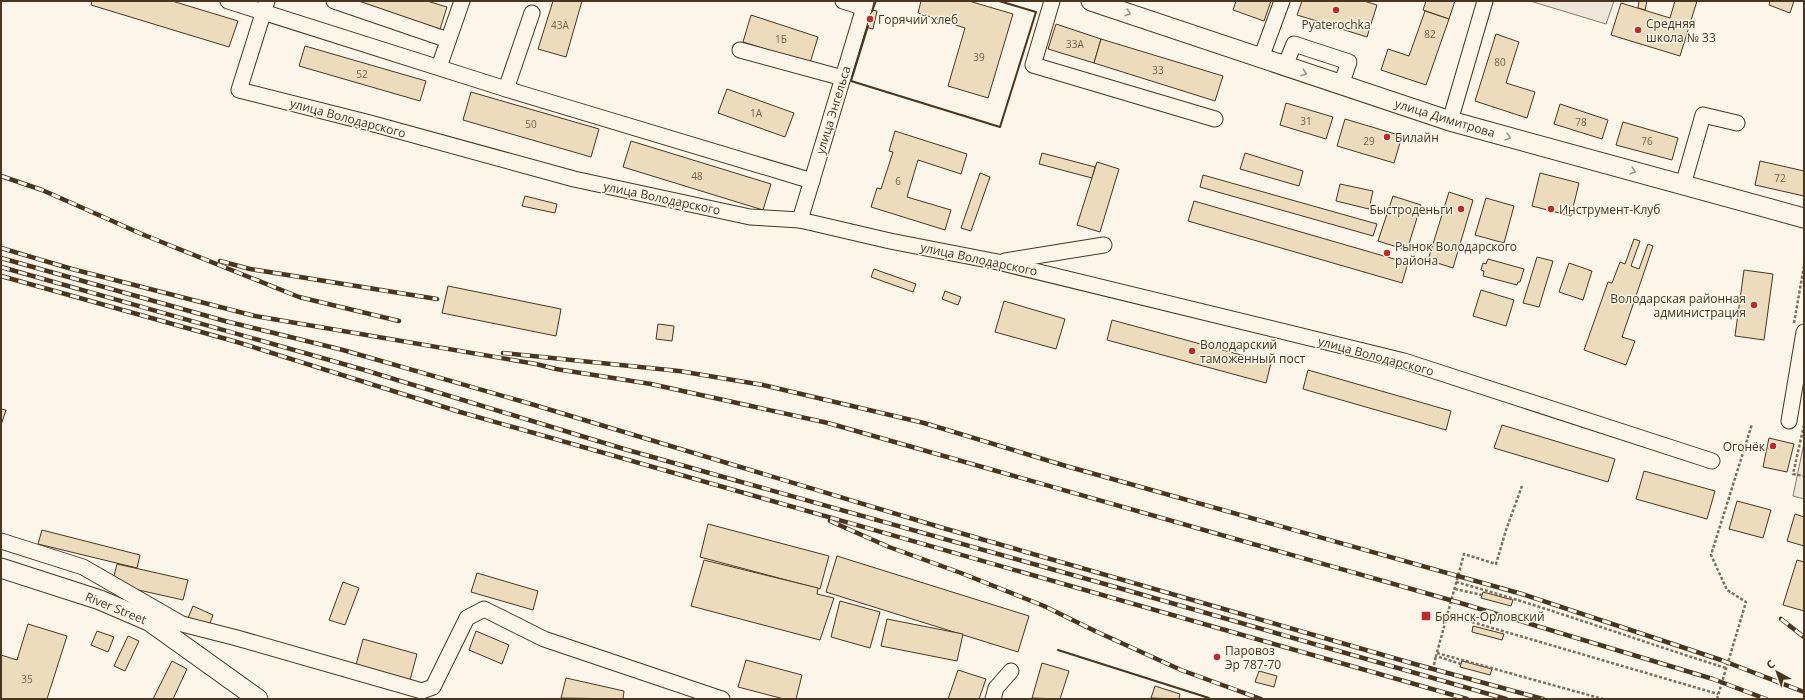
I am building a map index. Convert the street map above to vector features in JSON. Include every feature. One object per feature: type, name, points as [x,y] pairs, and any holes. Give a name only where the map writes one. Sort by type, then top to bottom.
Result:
[{"type":"main road","name":"улица Димитрова","points":[[1091,1],[1450,121],[1804,218]]},
{"type":"main road","name":"River Street","points":[[1,568],[100,600],[149,621],[258,699]]},
{"type":"street","points":[[228,1],[266,7],[506,89],[812,181]]},
{"type":"street","points":[[334,1],[448,40]]},
{"type":"street","points":[[438,67],[462,1]]},
{"type":"street","points":[[843,1],[865,4]]},
{"type":"street","points":[[1052,1],[1033,65],[1216,119]]},
{"type":"street","points":[[1261,58],[1282,1]]},
{"type":"street","points":[[1450,121],[1485,1]]},
{"type":"street","name":"улица Энгельса","points":[[800,220],[865,4]]},
{"type":"street","name":"улица Володарского","points":[[266,7],[239,90],[378,125],[574,179],[750,217],[800,220],[890,241],[998,262],[1404,362],[1712,461]]},
{"type":"street","points":[[506,89],[532,13]]},
{"type":"street","points":[[740,50],[843,78]]},
{"type":"street","points":[[1683,185],[1704,115],[1737,123]]},
{"type":"street","points":[[998,262],[1104,245]]},
{"type":"street","points":[[1789,421],[1804,332]]},
{"type":"street","points":[[1,541],[83,567],[182,624],[237,638],[422,691],[433,687],[467,618],[484,609],[544,639],[722,699]]},
{"type":"street","points":[[993,699],[996,688],[1011,671]]},
{"type":"path","points":[[1804,422],[1794,474],[1804,476]]},
{"type":"path","points":[[1717,699],[1746,602],[1727,590],[1711,555],[1752,424]]},
{"type":"path","points":[[1434,665],[1464,554],[1496,564],[1506,530],[1522,486]]},
{"type":"path","points":[[1456,582],[1513,598],[1583,623],[1726,668]]},
{"type":"path","points":[[1455,589],[1482,595]]},
{"type":"path","points":[[1448,616],[1718,694]]},
{"type":"path","points":[[1437,654],[1461,664]]},
{"type":"path","points":[[1437,654],[1603,699]]},
{"type":"shaded area","points":[[1530,1],[1614,1],[1606,24]]},
{"type":"shaded area","points":[[1804,443],[1804,499],[1793,496]]},
{"type":"building","points":[[92,1],[172,1],[238,21],[229,47],[91,5]]},
{"type":"building","points":[[349,1],[427,1],[447,7],[440,29]]},
{"type":"building","points":[[553,1],[582,1],[566,57],[538,49]]},
{"type":"building","points":[[921,1],[969,1],[1013,14],[988,98],[948,86],[965,28],[918,13]]},
{"type":"building","points":[[1236,1],[1271,1],[1264,21],[1233,10]]},
{"type":"building","points":[[1302,1],[1364,1],[1377,5],[1367,37],[1322,23],[1322,25],[1319,24],[1320,22],[1297,15]]},
{"type":"building","points":[[1426,1],[1455,1],[1449,19],[1423,10]]},
{"type":"building","points":[[1639,1],[1647,1],[1645,10],[1638,8]]},
{"type":"building","points":[[1675,1],[1697,1],[1680,56],[1611,35],[1621,3],[1670,18]]},
{"type":"building","points":[[1770,1],[1794,1],[1790,13],[1769,5]]},
{"type":"building","name":"Горячий хлеб","points":[[868,9],[877,11],[873,29],[864,27]]},
{"type":"building","points":[[1425,11],[1449,19],[1426,85],[1381,70],[1388,49],[1409,56]]},
{"type":"building","points":[[751,15],[818,37],[810,63],[743,42]]},
{"type":"building","points":[[1056,24],[1101,39],[1094,63],[1048,49]]},
{"type":"building","points":[[1496,34],[1519,42],[1506,83],[1535,92],[1527,118],[1475,101]]},
{"type":"building","points":[[1101,39],[1223,76],[1215,101],[1094,63]]},
{"type":"building","points":[[305,46],[426,81],[420,101],[299,66]]},
{"type":"building","points":[[727,89],[794,113],[785,137],[718,113]]},
{"type":"building","points":[[471,92],[599,129],[591,157],[463,120]]},
{"type":"building","points":[[1286,103],[1333,117],[1326,139],[1280,125]]},
{"type":"building","points":[[1560,104],[1608,120],[1602,139],[1554,124]]},
{"type":"building","points":[[1345,119],[1402,136],[1394,163],[1337,146]]},
{"type":"building","points":[[1623,122],[1678,138],[1672,160],[1616,145]]},
{"type":"building","points":[[895,131],[967,154],[961,174],[918,160],[907,197],[951,210],[945,230],[871,207],[877,188],[881,189],[893,152],[889,151]]},
{"type":"building","points":[[631,141],[771,184],[763,210],[623,167]]},
{"type":"building","points":[[1042,153],[1095,167],[1092,178],[1039,164]]},
{"type":"building","points":[[1245,153],[1303,171],[1299,186],[1240,169]]},
{"type":"building","points":[[1760,161],[1804,171],[1804,196],[1755,185]]},
{"type":"building","points":[[1097,162],[1119,169],[1100,232],[1077,225]]},
{"type":"building","points":[[980,173],[990,177],[971,231],[961,228]]},
{"type":"building","points":[[1540,173],[1579,183],[1571,216],[1532,206]]},
{"type":"building","points":[[1203,175],[1377,224],[1373,236],[1200,187]]},
{"type":"building","points":[[1340,184],[1373,191],[1369,209],[1336,201]]},
{"type":"building","points":[[1449,192],[1473,200],[1453,268],[1428,260]]},
{"type":"building","points":[[525,196],[557,204],[555,213],[522,206]]},
{"type":"building","points":[[1393,196],[1421,205],[1407,250],[1378,241]]},
{"type":"building","points":[[1486,198],[1514,206],[1504,243],[1475,235]]},
{"type":"building","points":[[1194,201],[1408,263],[1402,283],[1188,221]]},
{"type":"building","points":[[1634,239],[1640,241],[1631,266],[1639,269],[1648,244],[1653,246],[1622,337],[1635,341],[1626,365],[1584,350],[1608,282],[1612,283],[1620,262],[1625,264]]},
{"type":"building","points":[[1537,257],[1553,261],[1539,307],[1523,303]]},
{"type":"building","points":[[1488,259],[1524,269],[1520,282],[1518,282],[1517,285],[1483,276],[1484,271],[1481,270],[1483,263],[1486,264]]},
{"type":"building","points":[[1569,263],[1592,271],[1583,300],[1559,292]]},
{"type":"building","points":[[874,269],[916,284],[913,292],[871,277]]},
{"type":"building","name":"Володарская районная администрация","points":[[1744,270],[1773,274],[1764,340],[1735,336]]},
{"type":"building","points":[[448,286],[561,309],[556,336],[442,313]]},
{"type":"building","points":[[1481,290],[1514,300],[1506,326],[1473,316]]},
{"type":"building","points":[[945,291],[961,297],[958,305],[942,299]]},
{"type":"building","points":[[1004,301],[1065,319],[1056,349],[995,332]]},
{"type":"building","points":[[1112,320],[1271,363],[1266,383],[1107,340]]},
{"type":"building","points":[[658,324],[674,326],[672,341],[656,339]]},
{"type":"building","points":[[1308,370],[1451,411],[1446,430],[1303,389]]},
{"type":"building","points":[[1,409],[6,410],[1,425]]},
{"type":"building","points":[[1502,425],[1615,459],[1608,482],[1494,448]]},
{"type":"building","points":[[1769,438],[1794,444],[1787,472],[1763,467]]},
{"type":"building","points":[[1644,471],[1715,491],[1707,519],[1636,499]]},
{"type":"building","points":[[1737,501],[1771,510],[1763,538],[1729,529]]},
{"type":"building","points":[[1795,514],[1804,517],[1804,546],[1787,541]]},
{"type":"building","points":[[708,524],[829,556],[820,589],[700,557]]},
{"type":"building","points":[[42,530],[140,555],[137,568],[38,544]]},
{"type":"building","points":[[837,556],[1029,616],[1018,652],[826,592]]},
{"type":"building","points":[[704,560],[818,588],[817,594],[834,598],[820,640],[691,606]]},
{"type":"building","points":[[1797,560],[1804,562],[1804,611],[1783,605]]},
{"type":"building","points":[[117,564],[188,580],[183,600],[112,584]]},
{"type":"building","points":[[477,573],[538,591],[533,610],[471,592]]},
{"type":"building","points":[[343,582],[359,588],[345,625],[329,620]]},
{"type":"building","points":[[1483,592],[1513,600],[1511,606],[1481,598]]},
{"type":"building","points":[[840,601],[880,612],[870,648],[831,637]]},
{"type":"building","points":[[193,606],[213,615],[209,626],[188,618]]},
{"type":"building","points":[[887,619],[963,634],[957,661],[881,646]]},
{"type":"building","points":[[28,624],[67,636],[47,699],[1,699],[1,655],[17,660]]},
{"type":"building","points":[[1473,626],[1504,634],[1502,640],[1472,632]]},
{"type":"building","points":[[97,631],[114,637],[108,652],[91,645]]},
{"type":"building","points":[[476,631],[509,645],[502,664],[469,650]]},
{"type":"building","points":[[128,636],[139,641],[125,671],[114,666]]},
{"type":"building","points":[[363,639],[417,654],[410,680],[356,665]]},
{"type":"building","points":[[746,660],[802,675],[796,699],[784,699],[738,687]]},
{"type":"building","points":[[172,661],[187,669],[173,699],[153,699]]},
{"type":"building","points":[[1462,661],[1492,669],[1490,675],[1460,667]]},
{"type":"building","points":[[1042,663],[1069,671],[1060,699],[1032,698]]},
{"type":"building","points":[[958,670],[986,679],[979,699],[948,699]]},
{"type":"building","points":[[1259,671],[1277,676],[1274,687],[1255,682]]},
{"type":"building","points":[[566,678],[624,691],[623,699],[561,698]]},
{"type":"building","points":[[1155,686],[1180,694],[1179,699],[1151,698]]},
{"type":"railway","points":[[1,176],[42,190],[144,235],[299,297],[399,321]]},
{"type":"railway","points":[[1,248],[72,269],[255,316],[536,364],[556,369],[651,384],[828,423],[1457,602],[1713,679],[1766,699]]},
{"type":"railway","points":[[1,258],[225,321],[343,350],[531,404],[943,528],[1411,663],[1543,699]]},
{"type":"railway","points":[[220,261],[250,269],[437,299]]},
{"type":"railway","points":[[1,267],[361,369],[624,449],[1112,586],[1506,699]]},
{"type":"railway","points":[[1,276],[237,342],[460,412],[1467,699]]},
{"type":"railway","points":[[503,353],[679,371],[763,385],[924,423],[1066,466],[1522,594],[1721,660],[1804,692]]},
{"type":"railway","points":[[830,521],[889,547],[961,573],[1044,606],[1181,670],[1261,699]]},
{"type":"railway","points":[[1781,619],[1804,637]]},
{"type":"wall","points":[[872,11],[876,1]]},
{"type":"wall","points":[[868,26],[851,81],[1000,127],[1036,12],[999,1]]},
{"type":"wall","points":[[1058,650],[1209,698]]},
{"type":"place","name":"Pyaterochka","points":[[1336,10]]},
{"type":"place","name":"Горячий хлеб","points":[[870,19]]},
{"type":"place","name":"Средняя школа № 33","points":[[1638,30]]},
{"type":"place","name":"Билайн","points":[[1387,137]]},
{"type":"place","name":"Быстроденьги","points":[[1461,209]]},
{"type":"place","name":"Инструмент-Клуб","points":[[1551,209]]},
{"type":"place","name":"Рынок Володарского района","points":[[1387,253]]},
{"type":"place","name":"Володарская районная администрация","points":[[1754,305]]},
{"type":"place","name":"Володарский таможенный пост","points":[[1192,351]]},
{"type":"place","name":"Огонёк","points":[[1773,446]]},
{"type":"place","name":"Брянск-Орловский","points":[[1426,616]]},
{"type":"place","name":"Паровоз Эр 787-70","points":[[1217,657]]}]
